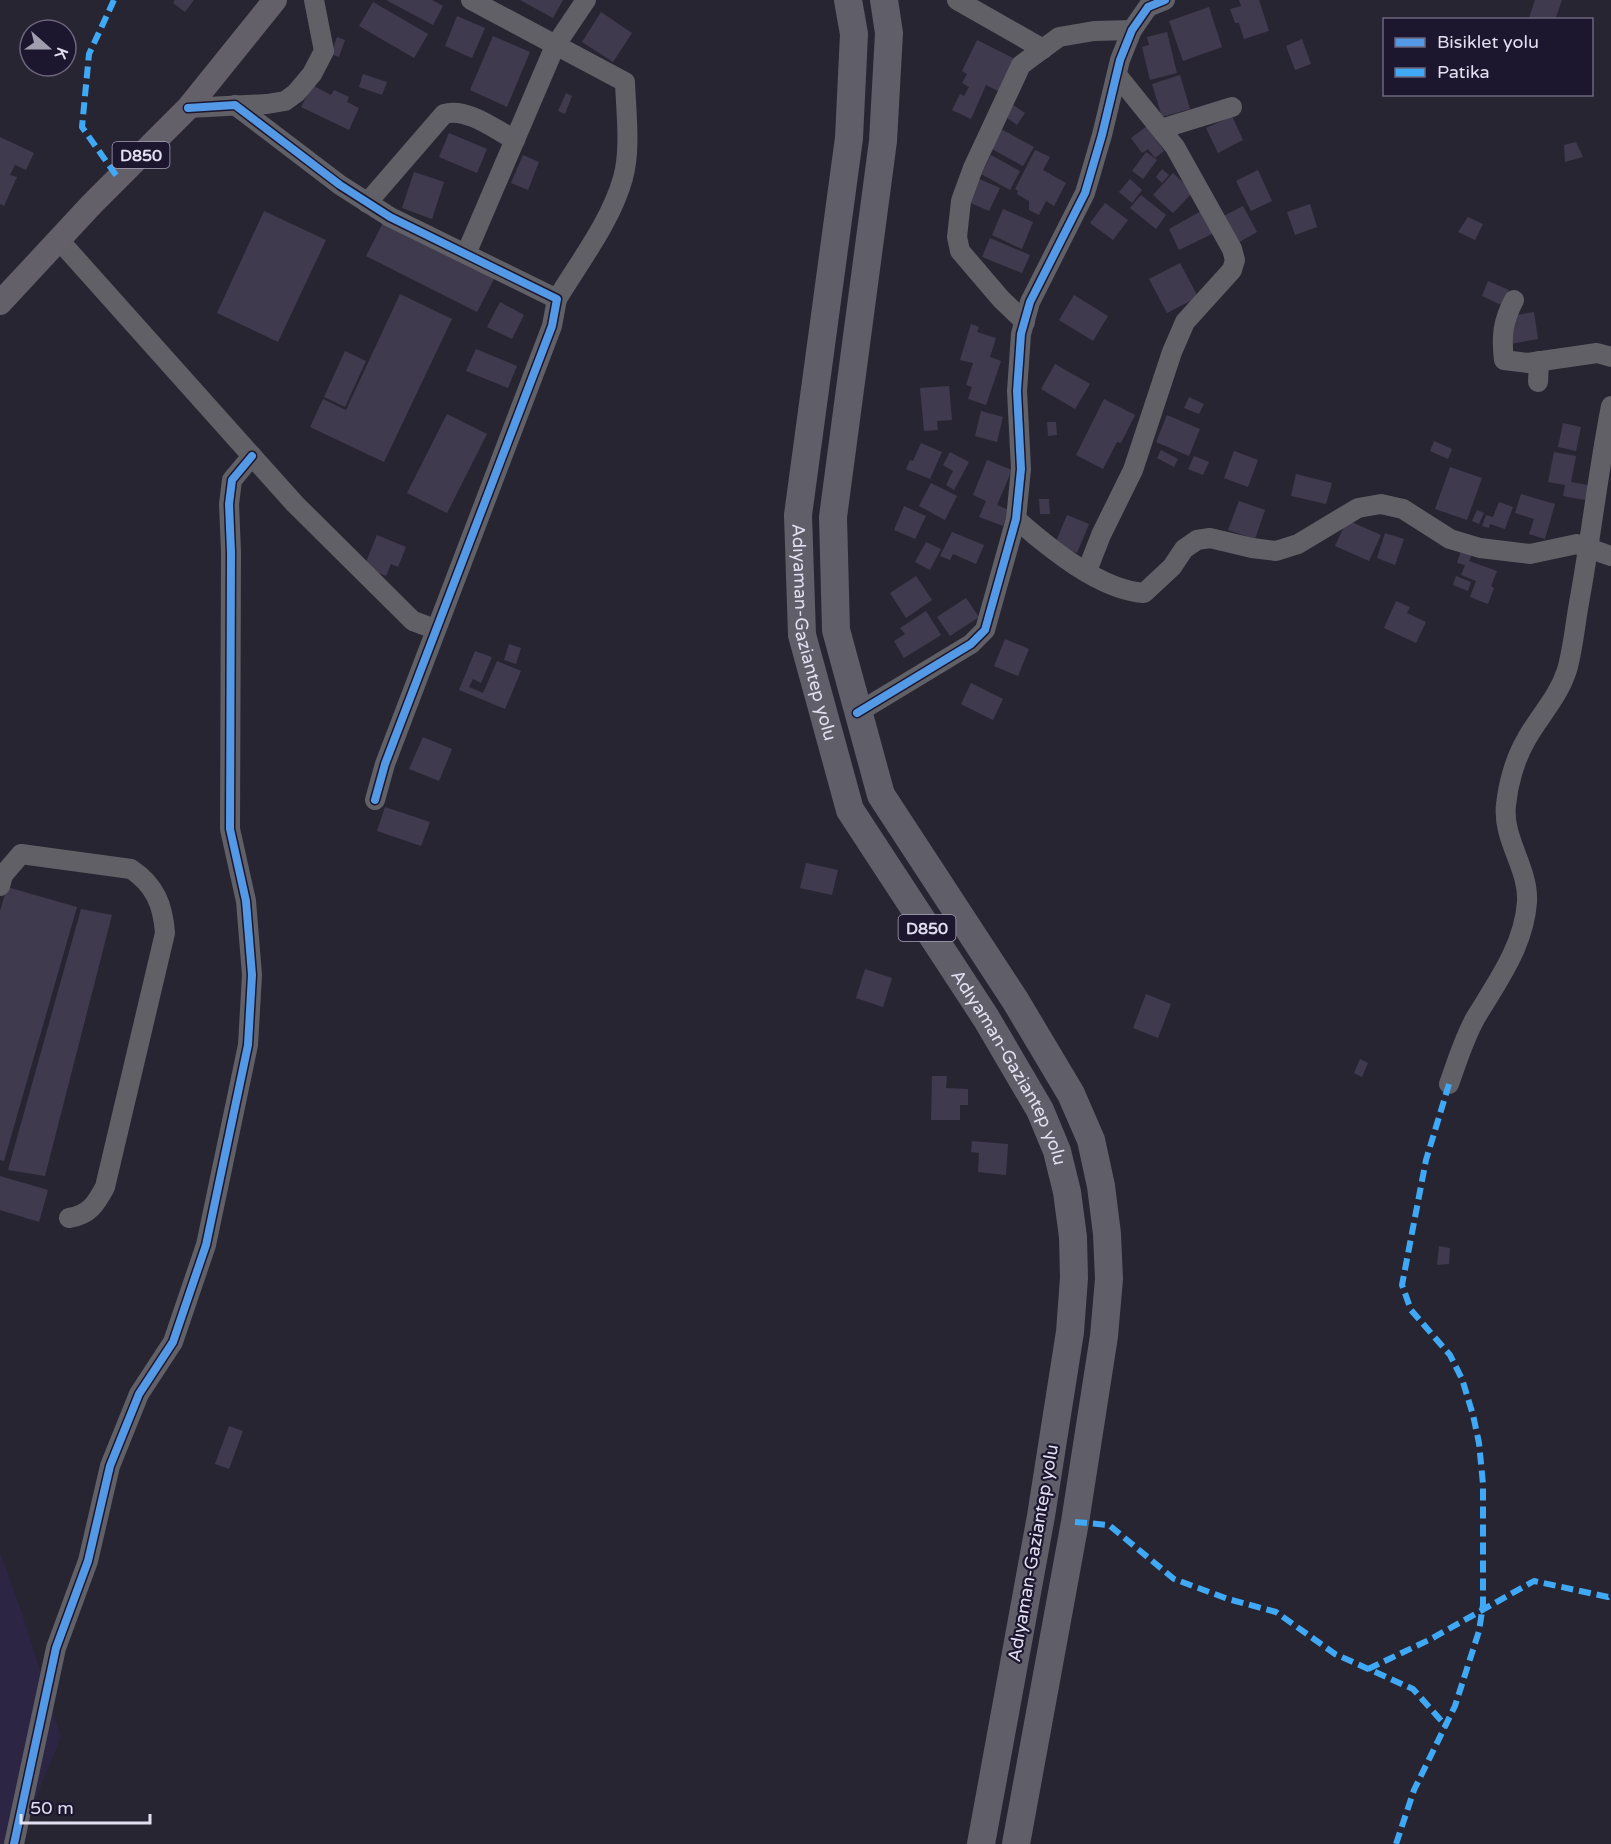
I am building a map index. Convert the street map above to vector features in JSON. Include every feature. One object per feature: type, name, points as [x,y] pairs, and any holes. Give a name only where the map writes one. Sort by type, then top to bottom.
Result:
[{"type":"highway","name":"Adıyaman-Gaziantep yolu","points":[[848,0],[854,34],[849,138],[798,515],[802,635],[850,810],[986,1018],[1040,1110],[1057,1151],[1067,1192],[1072,1237],[1074,1278],[1070,1332],[1041,1516],[981,1844]]},
{"type":"highway","name":"Adıyaman-Gaziantep yolu","points":[[884,0],[889,33],[884,141],[833,517],[836,630],[881,795],[1015,1000],[1071,1094],[1090,1140],[1101,1186],[1109,1279],[1104,1336],[1075,1522],[1016,1844]]},
{"type":"main road","name":"D850","points":[[0,303],[58,239],[188,108],[274,0]]},
{"type":"street","points":[[188,108],[285,101],[296,93],[312,74],[324,51],[314,0]]},
{"type":"street","points":[[466,254],[555,46],[586,0]]},
{"type":"street","points":[[957,0],[1043,49]]},
{"type":"street","points":[[857,713],[970,644],[985,630],[1016,519],[1021,469],[1017,391],[1024,322],[1030,302],[1085,193],[1117,75],[1132,30],[1148,7],[1165,0]]},
{"type":"street","points":[[375,800],[385,764],[435,629],[552,326],[557,299],[611,210],[624,177],[627,126],[625,82],[555,46],[477,1]]},
{"type":"street","points":[[1024,322],[970,265],[960,251],[957,237],[961,201],[973,168],[1021,64],[1059,38],[1094,31],[1132,30]]},
{"type":"street","points":[[1087,571],[1101,535],[1133,470],[1172,352],[1185,322],[1232,270],[1235,260],[1232,249],[1194,178],[1161,129],[1117,75]]},
{"type":"street","points":[[235,105],[367,203],[390,217],[557,299]]},
{"type":"street","points":[[1161,129],[1232,107]]},
{"type":"street","points":[[367,203],[444,114],[453,111],[466,115],[515,140]]},
{"type":"street","points":[[58,239],[252,456],[413,621],[435,629]]},
{"type":"street","points":[[1514,300],[1504,318],[1501,336],[1504,360],[1539,361],[1597,353],[1611,357]]},
{"type":"street","points":[[1538,382],[1539,361]]},
{"type":"street","points":[[1449,1084],[1475,1019],[1498,982],[1516,946],[1523,924],[1527,900],[1524,875],[1506,827],[1506,806],[1518,757],[1526,739],[1557,696],[1567,670],[1590,548],[1611,406]]},
{"type":"street","points":[[14,1844],[56,1648],[88,1561],[110,1466],[139,1394],[173,1342],[206,1245],[248,1045],[252,975],[247,912],[230,829],[231,552],[229,504],[232,480],[252,456]]},
{"type":"street","points":[[1016,519],[1046,545],[1087,571],[1117,588],[1144,593],[1172,567],[1184,549],[1197,540],[1210,538],[1252,548],[1276,550],[1298,544],[1358,508],[1381,504],[1403,509],[1450,539],[1480,548],[1530,554],[1545,552],[1561,545],[1577,544],[1611,556]]},
{"type":"street","points":[[0,886],[3,875],[21,855],[131,869],[146,879],[153,889],[160,903],[164,920],[165,933],[105,1187],[96,1204],[83,1216],[69,1218]]},
{"type":"shaded area","points":[[0,1553],[21,1610],[61,1737],[17,1844],[0,1844]]},
{"type":"building","points":[[175,0],[194,0],[185,12],[173,3]]},
{"type":"building","points":[[386,0],[432,0],[443,6],[433,25]]},
{"type":"building","points":[[520,0],[563,0],[553,18]]},
{"type":"building","points":[[1239,0],[1259,0],[1269,31],[1244,39],[1239,23],[1235,23],[1230,9],[1241,6]]},
{"type":"building","points":[[1535,0],[1562,0],[1556,18],[1529,18]]},
{"type":"building","points":[[373,2],[428,34],[414,58],[359,26]]},
{"type":"building","points":[[1209,7],[1222,47],[1183,61],[1169,21]]},
{"type":"building","points":[[601,12],[632,33],[613,62],[582,42]]},
{"type":"building","points":[[457,16],[485,28],[472,58],[445,46]]},
{"type":"building","points":[[1167,32],[1177,73],[1150,80],[1142,47],[1149,45],[1147,37]]},
{"type":"building","points":[[493,36],[530,52],[507,107],[470,90]]},
{"type":"building","points":[[337,37],[345,40],[339,57],[331,54]]},
{"type":"building","points":[[1302,39],[1311,64],[1295,70],[1286,46]]},
{"type":"building","points":[[977,40],[1017,60],[1002,93],[986,85],[971,119],[952,110],[960,94],[964,96],[969,87],[962,83],[967,74],[962,71]]},
{"type":"building","points":[[363,74],[387,82],[382,95],[359,87]]},
{"type":"building","points":[[1180,75],[1190,109],[1162,117],[1152,84]]},
{"type":"building","points":[[312,85],[331,95],[334,90],[349,97],[347,102],[359,108],[349,130],[301,107]]},
{"type":"building","points":[[566,93],[572,96],[565,114],[558,111]]},
{"type":"building","points":[[1010,103],[1025,113],[1017,125],[1003,115]]},
{"type":"building","points":[[1232,116],[1243,140],[1218,153],[1206,128]]},
{"type":"building","points":[[1147,126],[1164,151],[1155,158],[1148,149],[1142,153],[1131,138]]},
{"type":"building","points":[[1001,129],[1034,147],[1023,166],[990,148]]},
{"type":"building","points":[[449,133],[487,149],[477,173],[439,157]]},
{"type":"building","points":[[0,137],[34,153],[26,170],[15,165],[10,175],[17,177],[4,206],[0,204]]},
{"type":"building","points":[[1576,142],[1583,157],[1565,162],[1564,145]]},
{"type":"building","points":[[1035,150],[1050,157],[1043,170],[1066,183],[1054,206],[1046,201],[1039,215],[1029,210],[1029,201],[1017,194],[1018,191],[1015,189]]},
{"type":"building","points":[[1146,152],[1157,160],[1143,179],[1132,171]]},
{"type":"building","points":[[523,155],[539,162],[528,190],[511,183]]},
{"type":"building","points":[[991,155],[1020,171],[1010,190],[981,174]]},
{"type":"building","points":[[1162,169],[1169,175],[1162,183],[1156,177]]},
{"type":"building","points":[[1258,170],[1272,201],[1251,211],[1236,181]]},
{"type":"building","points":[[414,172],[444,182],[432,219],[402,208]]},
{"type":"building","points":[[1173,173],[1193,192],[1173,213],[1153,195]]},
{"type":"building","points":[[977,178],[1000,188],[989,211],[966,201]]},
{"type":"building","points":[[1130,179],[1142,190],[1132,203],[1119,192]]},
{"type":"building","points":[[1141,195],[1166,215],[1156,229],[1130,208]]},
{"type":"building","points":[[1105,203],[1128,220],[1113,240],[1090,223]]},
{"type":"building","points":[[1310,204],[1317,227],[1295,235],[1287,212]]},
{"type":"building","points":[[1243,206],[1257,232],[1236,244],[1222,217]]},
{"type":"building","points":[[1003,209],[1033,222],[1022,249],[992,235]]},
{"type":"building","points":[[1203,210],[1214,233],[1179,250],[1169,229]]},
{"type":"building","points":[[264,211],[326,240],[278,342],[217,313]]},
{"type":"building","points":[[1468,217],[1483,224],[1475,240],[1458,232]]},
{"type":"building","points":[[384,221],[495,277],[477,312],[366,256]]},
{"type":"building","points":[[990,238],[1030,255],[1022,273],[982,257]]},
{"type":"building","points":[[1180,263],[1198,297],[1167,313],[1149,279]]},
{"type":"building","points":[[1488,281],[1509,290],[1501,305],[1482,296]]},
{"type":"building","points":[[400,294],[452,319],[384,462],[310,427],[323,399],[346,410]]},
{"type":"building","points":[[1074,295],[1108,316],[1093,341],[1059,320]]},
{"type":"building","points":[[500,302],[524,315],[512,339],[487,327]]},
{"type":"building","points":[[1534,312],[1538,339],[1511,344],[1507,317]]},
{"type":"building","points":[[971,324],[979,327],[977,332],[996,338],[990,357],[1001,361],[986,405],[968,399],[972,387],[966,385],[973,363],[960,360]]},
{"type":"building","points":[[476,349],[517,366],[508,388],[466,371]]},
{"type":"building","points":[[345,351],[366,361],[345,407],[324,397]]},
{"type":"building","points":[[1055,364],[1090,384],[1075,409],[1041,389]]},
{"type":"building","points":[[949,386],[952,420],[937,421],[938,430],[924,431],[920,388]]},
{"type":"building","points":[[1189,397],[1204,404],[1199,414],[1184,408]]},
{"type":"building","points":[[1104,399],[1135,415],[1121,443],[1117,442],[1103,469],[1076,455]]},
{"type":"building","points":[[981,411],[1003,417],[997,442],[975,436]]},
{"type":"building","points":[[447,414],[487,434],[447,513],[407,493]]},
{"type":"building","points":[[1167,415],[1200,429],[1189,456],[1156,442]]},
{"type":"building","points":[[1047,422],[1056,422],[1057,435],[1048,436]]},
{"type":"building","points":[[1563,423],[1581,427],[1576,451],[1558,447]]},
{"type":"building","points":[[1434,441],[1452,449],[1448,459],[1430,451]]},
{"type":"building","points":[[921,443],[942,452],[930,479],[906,469],[910,460],[913,461]]},
{"type":"building","points":[[1161,450],[1178,459],[1174,467],[1157,458]]},
{"type":"building","points":[[1234,451],[1258,460],[1248,487],[1224,478]]},
{"type":"building","points":[[950,452],[969,462],[954,490],[946,485],[953,471],[943,465]]},
{"type":"building","points":[[1554,452],[1576,456],[1571,482],[1593,486],[1590,501],[1563,496],[1565,485],[1548,482]]},
{"type":"building","points":[[1194,456],[1209,462],[1203,475],[1188,469]]},
{"type":"building","points":[[987,460],[1012,470],[997,505],[1009,510],[1003,526],[979,517],[986,501],[973,495]]},
{"type":"building","points":[[1450,467],[1482,478],[1467,520],[1435,509]]},
{"type":"building","points":[[1296,474],[1332,483],[1326,504],[1291,496]]},
{"type":"building","points":[[931,483],[957,496],[945,520],[919,506]]},
{"type":"building","points":[[1521,494],[1555,504],[1545,539],[1529,534],[1534,519],[1515,513]]},
{"type":"building","points":[[1039,499],[1049,499],[1050,514],[1040,514]]},
{"type":"building","points":[[1239,501],[1265,510],[1255,539],[1228,530]]},
{"type":"building","points":[[1499,502],[1513,507],[1505,529],[1490,524],[1489,528],[1482,526],[1486,515],[1493,517]]},
{"type":"building","points":[[904,506],[926,516],[915,539],[894,530]]},
{"type":"building","points":[[1477,510],[1484,513],[1479,524],[1472,521]]},
{"type":"building","points":[[1067,515],[1089,524],[1077,553],[1055,544]]},
{"type":"building","points":[[1347,520],[1381,535],[1369,561],[1335,546]]},
{"type":"building","points":[[952,532],[984,545],[976,564],[953,554],[950,560],[940,556]]},
{"type":"building","points":[[1385,533],[1404,539],[1395,565],[1377,558]]},
{"type":"building","points":[[377,535],[406,547],[398,567],[391,564],[386,576],[364,567]]},
{"type":"building","points":[[926,542],[941,549],[930,570],[915,562]]},
{"type":"building","points":[[1461,551],[1472,555],[1469,561],[1497,571],[1491,586],[1494,588],[1488,604],[1470,597],[1476,581],[1461,575],[1465,565],[1457,563]]},
{"type":"building","points":[[916,576],[932,600],[906,618],[890,593]]},
{"type":"building","points":[[1456,576],[1471,582],[1468,591],[1453,585]]},
{"type":"building","points":[[966,598],[979,617],[950,636],[937,617]]},
{"type":"building","points":[[1396,601],[1410,607],[1407,613],[1426,622],[1416,643],[1384,628]]},
{"type":"building","points":[[926,611],[941,635],[904,658],[894,641],[905,634],[900,628]]},
{"type":"building","points":[[1005,639],[1029,649],[1018,676],[994,666]]},
{"type":"building","points":[[509,644],[521,648],[516,664],[504,660]]},
{"type":"building","points":[[475,651],[492,657],[481,683],[473,679],[469,687],[483,693],[497,661],[521,671],[505,709],[459,690]]},
{"type":"building","points":[[971,683],[1003,699],[993,720],[961,704]]},
{"type":"building","points":[[423,737],[452,749],[439,781],[409,769]]},
{"type":"building","points":[[385,807],[430,822],[421,846],[377,831]]},
{"type":"building","points":[[806,863],[838,870],[832,895],[800,888]]},
{"type":"building","points":[[7,887],[77,907],[4,1161],[0,1160],[0,911]]},
{"type":"building","points":[[81,909],[112,915],[45,1176],[8,1170]]},
{"type":"building","points":[[865,969],[892,978],[883,1007],[856,998]]},
{"type":"building","points":[[1146,994],[1171,1004],[1158,1038],[1133,1028]]},
{"type":"building","points":[[1360,1059],[1368,1063],[1362,1077],[1354,1073]]},
{"type":"building","points":[[932,1076],[947,1076],[946,1088],[968,1089],[968,1105],[960,1105],[960,1120],[931,1120]]},
{"type":"building","points":[[972,1141],[1008,1144],[1006,1175],[978,1172],[979,1153],[971,1152]]},
{"type":"building","points":[[0,1176],[48,1190],[39,1222],[0,1210]]},
{"type":"building","points":[[1439,1246],[1450,1248],[1449,1264],[1437,1265]]},
{"type":"building","points":[[229,1426],[243,1431],[229,1469],[215,1464]]},
{"type":"marked path","points":[[114,0],[89,54],[82,127],[118,178]]},
{"type":"marked path","points":[[1396,1844],[1414,1790],[1455,1706],[1479,1631],[1483,1605],[1483,1484],[1479,1443],[1473,1415],[1462,1379],[1450,1355],[1411,1310],[1402,1285],[1426,1160],[1449,1084]]},
{"type":"marked path","points":[[1075,1522],[1109,1525],[1174,1579],[1228,1599],[1276,1612],[1335,1654],[1413,1689],[1447,1727]]},
{"type":"marked path","points":[[1368,1669],[1429,1640],[1534,1581],[1608,1597],[1611,1595]]},
{"type":"cycle path","points":[[857,713],[971,644],[985,630],[1016,519],[1021,469],[1017,391],[1021,334],[1030,302],[1085,193],[1120,60],[1132,30],[1148,7],[1165,0]]},
{"type":"cycle path","points":[[188,108],[235,105],[340,185],[390,217],[557,299],[552,326],[385,764],[375,800]]},
{"type":"cycle path","points":[[14,1844],[56,1648],[88,1561],[110,1466],[139,1394],[173,1342],[206,1245],[248,1045],[252,975],[246,901],[230,829],[231,552],[229,504],[232,480],[252,456]]}]
